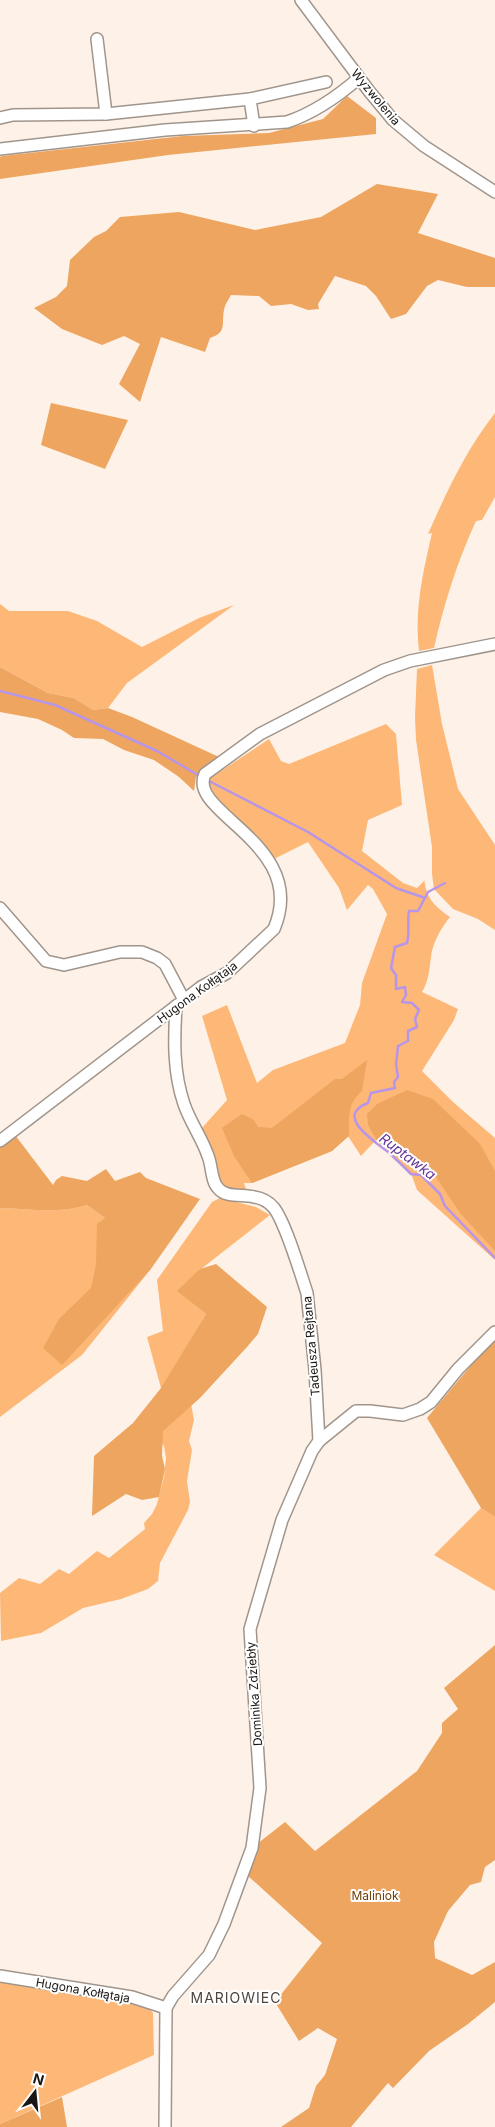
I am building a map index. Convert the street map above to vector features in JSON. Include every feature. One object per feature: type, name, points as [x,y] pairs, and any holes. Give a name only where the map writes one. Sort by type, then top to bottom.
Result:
[{"type":"street","name":"Wyzwolenia","points":[[301,0],[359,78],[408,135],[495,192]]},
{"type":"street","points":[[98,39],[106,114]]},
{"type":"street","points":[[0,149],[156,130],[254,126],[287,122],[300,118],[324,105],[359,78]]},
{"type":"street","points":[[0,118],[13,115],[106,114],[250,99],[326,82]]},
{"type":"street","points":[[250,99],[254,126]]},
{"type":"street","name":"Hugona Kołłątaja","points":[[0,1141],[201,987],[227,973],[269,935],[278,920],[280,908],[278,884],[271,863],[258,844],[210,800],[204,789],[203,779],[206,774],[260,734],[388,669],[410,661],[495,644]]},
{"type":"street","points":[[0,908],[46,961],[64,965],[115,952],[142,952],[165,964],[180,1003]]},
{"type":"street","name":"Tadeusza Rejtana","points":[[180,1003],[174,1053],[178,1081],[184,1104],[208,1156],[215,1184],[222,1192],[255,1197],[273,1207],[284,1230],[303,1282],[315,1370],[319,1441]]},
{"type":"street","name":"Dominika Zdziebły","points":[[166,2008],[173,1996],[208,1955],[224,1924],[252,1848],[260,1788],[250,1629],[282,1520],[319,1441],[356,1411],[370,1410],[403,1415],[420,1409],[431,1402],[458,1369],[495,1332]]},
{"type":"street","name":"Hugona Kołłątaja","points":[[0,1976],[132,1997],[166,2008]]},
{"type":"street","points":[[164,2127],[166,2008]]},
{"type":"shaded area","points":[[495,413],[495,497],[482,520],[476,521],[463,552],[447,599],[434,648],[419,651],[419,606],[432,533],[428,534],[466,456]]},
{"type":"shaded area","points":[[0,604],[9,611],[68,611],[97,621],[142,647],[199,618],[234,605],[127,683],[108,708],[93,710],[74,698],[48,693],[0,667]]},
{"type":"shaded area","points":[[432,665],[442,724],[458,789],[495,845],[495,930],[478,919],[453,909],[434,889],[432,847],[416,740],[415,717],[417,669]]},
{"type":"shaded area","points":[[386,724],[396,734],[402,805],[368,820],[362,851],[403,883],[417,888],[424,881],[424,878],[432,901],[450,917],[435,942],[427,979],[422,992],[458,1009],[454,1020],[422,1071],[453,1102],[495,1138],[495,1260],[417,1190],[412,1176],[376,1140],[361,1156],[348,1136],[332,1151],[252,1183],[244,1183],[247,1193],[217,1185],[201,1129],[227,1100],[202,1016],[227,1005],[257,1083],[273,1070],[345,1043],[360,1005],[362,983],[387,914],[373,889],[368,885],[347,910],[339,888],[308,842],[272,860],[252,833],[207,792],[209,779],[269,739],[281,761],[289,764]]},
{"type":"shaded area","points":[[220,1198],[256,1207],[270,1215],[201,1269],[178,1291],[206,1314],[182,1355],[194,1420],[189,1441],[192,1450],[187,1481],[190,1502],[188,1510],[160,1563],[158,1581],[148,1589],[121,1599],[83,1608],[41,1633],[1,1641],[0,1593],[19,1578],[40,1584],[59,1569],[69,1574],[97,1551],[109,1558],[145,1529],[144,1523],[152,1514],[157,1504],[164,1477],[166,1458],[164,1446],[154,1433],[161,1388],[147,1337],[163,1331],[157,1280],[212,1202]]},
{"type":"shaded area","points":[[87,1205],[105,1218],[188,1216],[150,1270],[82,1355],[0,1417],[0,1208],[55,1210]]},
{"type":"shaded area","points":[[481,1508],[495,1517],[495,1591],[434,1555]]},
{"type":"shaded area","points":[[0,1981],[146,2005],[153,2013],[154,2055],[0,2124]]},
{"type":"green space","points":[[347,96],[376,118],[376,134],[168,155],[0,179],[0,157],[2,156],[183,136],[269,133],[323,119]]},
{"type":"green space","points":[[377,184],[438,194],[418,233],[495,258],[495,287],[467,287],[438,280],[427,286],[406,314],[391,319],[376,296],[366,286],[335,276],[318,304],[319,309],[308,310],[291,304],[271,306],[259,296],[231,295],[225,306],[222,329],[216,336],[210,338],[205,352],[161,337],[140,402],[119,384],[140,344],[124,336],[102,345],[62,329],[34,308],[56,297],[67,286],[70,260],[94,237],[106,231],[120,217],[179,212],[255,230],[321,217]]},
{"type":"green space","points":[[51,403],[128,420],[105,469],[41,445]]},
{"type":"green space","points":[[0,667],[48,693],[74,698],[93,710],[108,708],[219,757],[196,777],[194,791],[179,777],[154,760],[124,750],[103,739],[74,738],[38,719],[0,712]]},
{"type":"green space","points":[[367,1060],[362,1091],[351,1106],[349,1136],[332,1151],[252,1183],[234,1156],[222,1128],[242,1114],[254,1120],[258,1127],[272,1128],[335,1079],[342,1079]]},
{"type":"green space","points":[[407,1090],[433,1099],[480,1144],[495,1171],[495,1251],[460,1213],[430,1168],[378,1142],[368,1125],[367,1114],[377,1104]]},
{"type":"green space","points":[[15,1135],[53,1185],[62,1176],[87,1181],[106,1169],[115,1181],[140,1172],[146,1178],[200,1199],[150,1270],[62,1365],[43,1348],[59,1319],[91,1288],[96,1265],[97,1224],[105,1218],[87,1205],[55,1210],[0,1208],[0,1146]]},
{"type":"green space","points":[[216,1264],[267,1307],[258,1334],[200,1398],[163,1431],[162,1456],[165,1469],[159,1497],[142,1500],[126,1494],[92,1516],[94,1456],[133,1423],[161,1388],[206,1314],[177,1291],[200,1269]]},
{"type":"green space","points":[[495,1341],[495,1517],[481,1508],[427,1418],[483,1351]]},
{"type":"green space","name":"Maliniok","points":[[495,1645],[495,1860],[485,1867],[481,1882],[470,1885],[448,1911],[434,1942],[435,1958],[472,1975],[495,1962],[495,2002],[468,2024],[429,2051],[393,2088],[388,2083],[351,2127],[281,2127],[309,2108],[316,2086],[325,2075],[337,2039],[318,2028],[299,2041],[275,2002],[322,1943],[247,1875],[257,1844],[285,1822],[315,1851],[417,1771],[442,1733],[442,1723],[458,1709],[444,1688]]},
{"type":"green space","points":[[62,2097],[67,2127],[0,2127],[0,2124]]},
{"type":"waterway","points":[[0,691],[55,705],[157,751],[198,775]]},
{"type":"waterway","points":[[209,781],[308,832],[396,888],[425,898]]},
{"type":"waterway","name":"Ruptawka","points":[[445,883],[428,892],[418,911],[409,911],[407,943],[395,947],[391,968],[396,975],[396,989],[405,987],[406,995],[402,1002],[412,1003],[419,1010],[415,1019],[417,1027],[408,1031],[408,1041],[398,1046],[396,1064],[398,1077],[394,1082],[395,1088],[371,1093],[368,1103],[358,1108],[355,1115],[360,1129],[411,1174],[421,1175],[440,1194],[445,1206],[495,1258]]},
{"type":"district","name":"MARIOWIEC","points":[[236,1997]]}]
